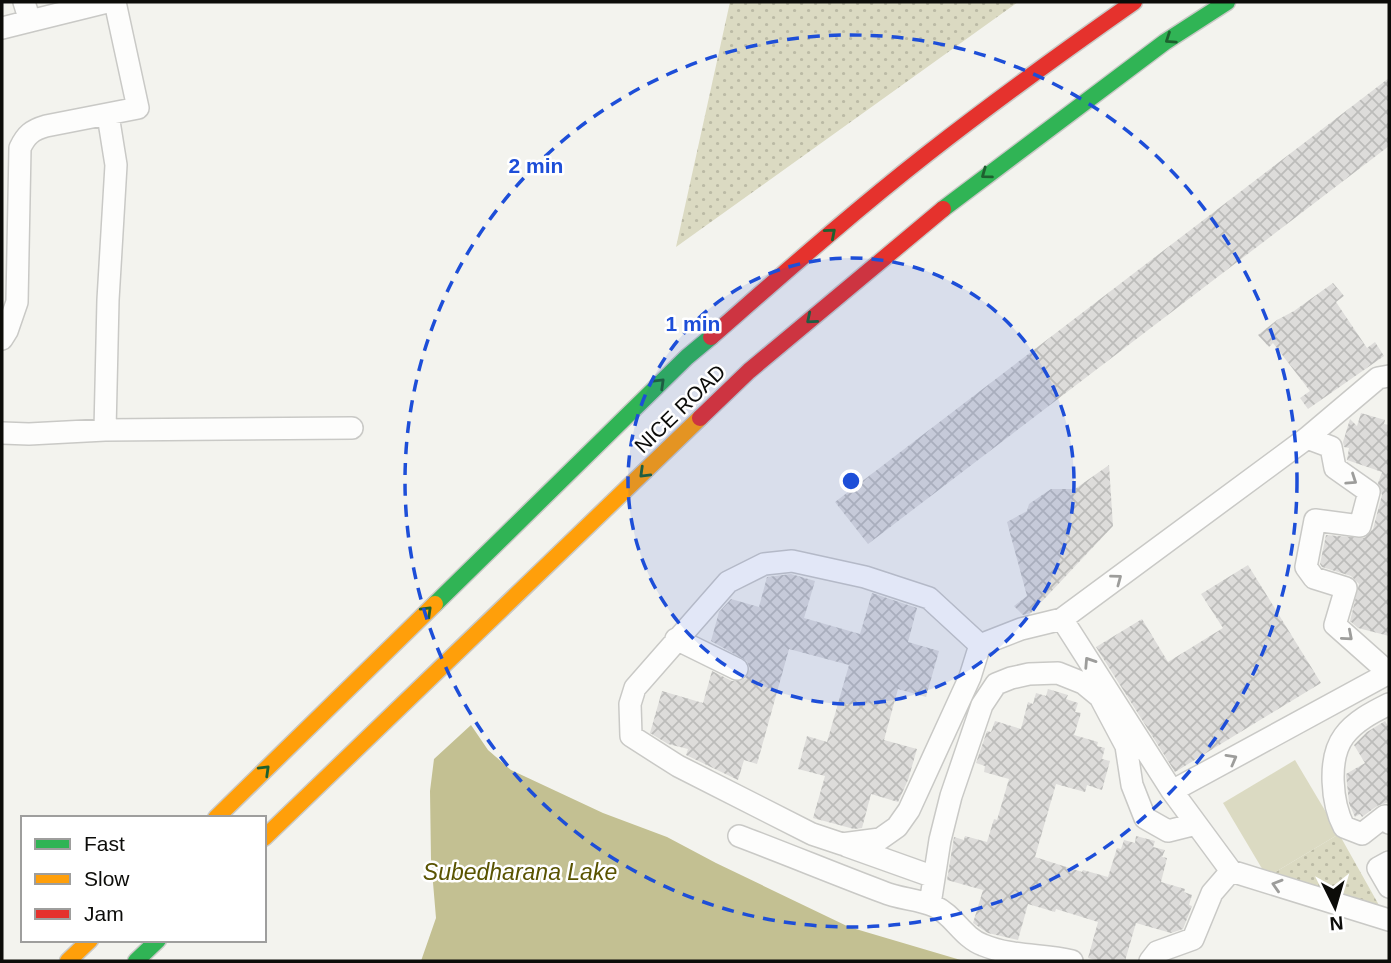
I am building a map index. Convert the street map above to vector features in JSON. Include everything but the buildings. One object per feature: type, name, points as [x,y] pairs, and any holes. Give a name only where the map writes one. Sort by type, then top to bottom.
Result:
[{"type":"highway","name":"NICE ROAD","points":[[218,816],[687,357],[927,154],[1134,2]]},
{"type":"highway","name":"NICE ROAD","points":[[266,836],[749,371],[968,188],[1165,42],[1227,2]]},
{"type":"highway","points":[[68,961],[88,942]]},
{"type":"highway","points":[[136,961],[156,942]]},
{"type":"street","points":[[2,28],[27,11],[107,2]]},
{"type":"street","points":[[2,339],[17,302],[20,148],[25,137],[35,129],[46,126],[138,108],[115,2]]},
{"type":"street","points":[[105,430],[108,300],[116,165],[108,115]]},
{"type":"street","points":[[980,645],[1021,629],[1062,619],[1307,438],[1378,378],[1389,376]]},
{"type":"street","points":[[2,433],[29,435],[105,430],[352,428]]},
{"type":"street","points":[[1172,791],[1389,673],[1379,654],[1335,625],[1346,588],[1314,578],[1306,567],[1315,520],[1360,526],[1369,492],[1335,468],[1331,447],[1307,438]]},
{"type":"street","points":[[934,877],[812,834],[678,766],[631,737],[630,705],[635,688],[728,582],[764,564],[792,561],[866,577],[929,597],[980,645]]},
{"type":"street","points":[[1062,619],[1172,791],[1231,871],[1389,920]]},
{"type":"street","points":[[676,639],[737,669]]},
{"type":"street","points":[[842,844],[880,839],[897,827],[909,810],[970,677],[980,645]]},
{"type":"street","points":[[930,904],[951,796],[982,705],[996,684],[1011,678],[1058,673],[1083,683],[1100,697],[1126,746],[1132,785],[1145,818],[1168,831],[1196,824]]},
{"type":"street","points":[[1389,704],[1367,716],[1344,736],[1335,756],[1334,797],[1344,827],[1362,834],[1385,816],[1389,823]]},
{"type":"street","points":[[739,836],[885,893],[930,904],[943,911],[968,938],[983,946],[1021,955],[1051,956],[1072,961]]},
{"type":"street","points":[[1389,862],[1378,869],[1389,887]]},
{"type":"street","points":[[1150,961],[1157,952],[1193,939],[1212,892],[1231,871]]},
{"type":"green space","points":[[730,2],[1018,2],[676,247]]},
{"type":"green space","points":[[1295,760],[1339,834],[1267,877],[1223,803]]},
{"type":"green space","points":[[1339,834],[1380,907],[1267,877]]},
{"type":"water","name":"Subedharana Lake","points":[[471,725],[488,750],[511,770],[603,813],[667,837],[849,927],[964,961],[421,961],[436,918],[431,859],[430,791],[434,759]]},
{"type":"traffic: fast","points":[[943,209],[1165,42],[1227,2]]},
{"type":"traffic: fast","points":[[435,604],[687,357],[711,337]]},
{"type":"traffic: fast","points":[[136,961],[156,942]]},
{"type":"traffic: slow","points":[[266,836],[700,418]]},
{"type":"traffic: slow","points":[[218,816],[435,604]]},
{"type":"traffic: slow","points":[[68,961],[88,942]]},
{"type":"traffic: jam","points":[[711,337],[927,154],[1134,2]]},
{"type":"traffic: jam","points":[[700,418],[749,371],[943,209]]}]
